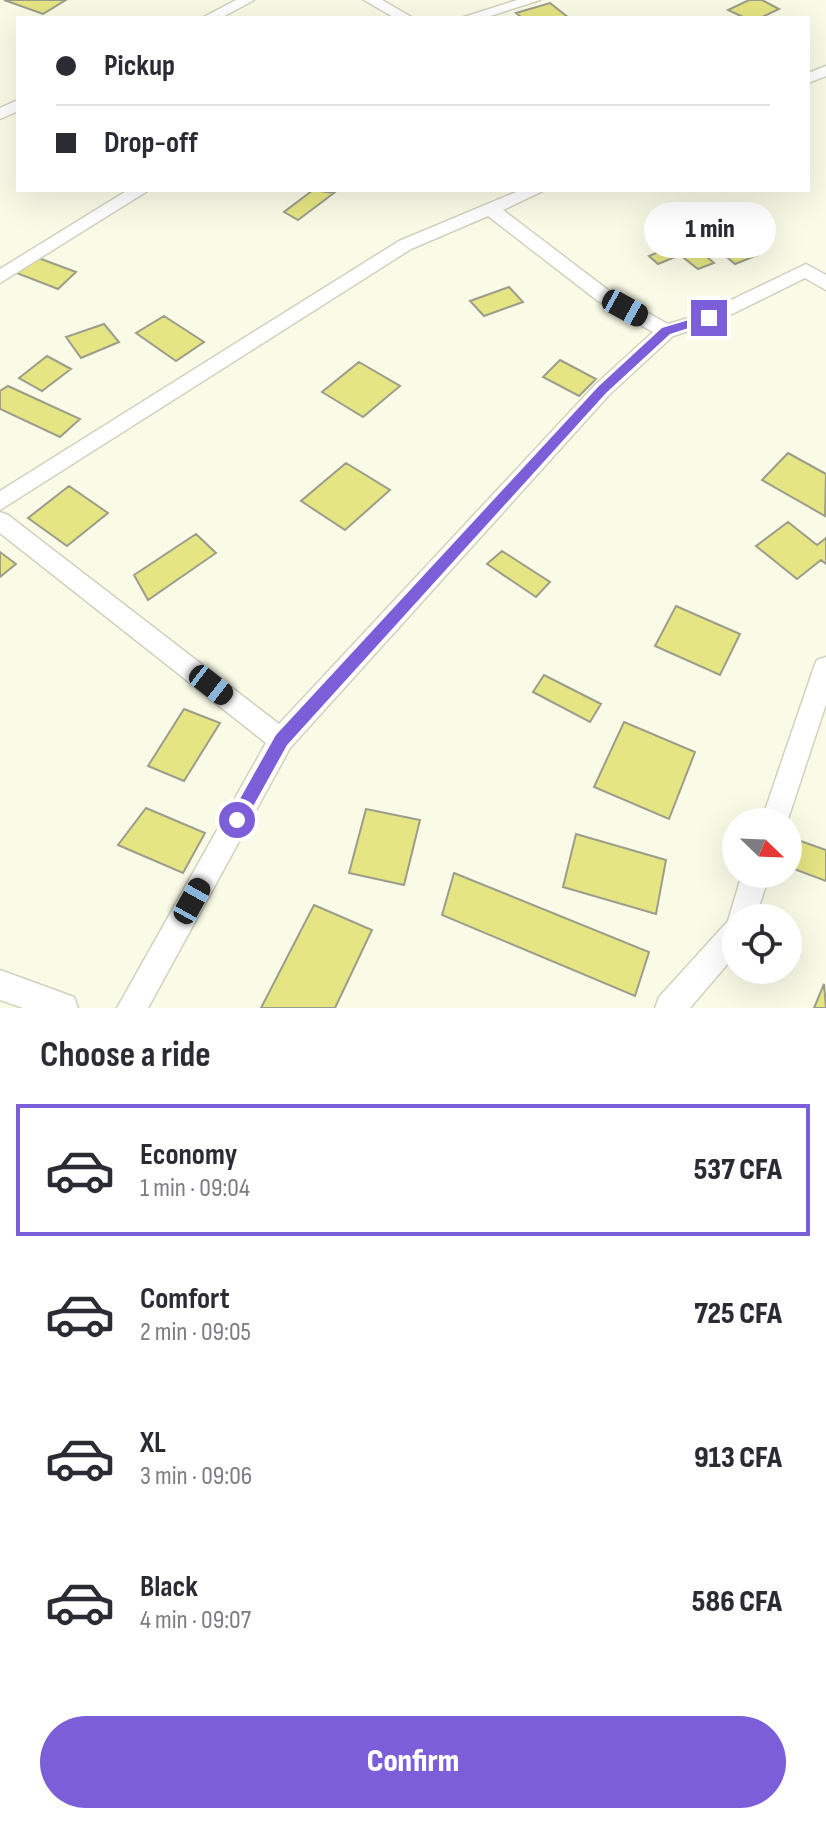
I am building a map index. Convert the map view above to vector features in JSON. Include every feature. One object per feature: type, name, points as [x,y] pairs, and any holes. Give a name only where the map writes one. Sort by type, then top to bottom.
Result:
[{"type":"street","points":[[213,16],[247,0]]},
{"type":"street","points":[[371,0],[402,16]]},
{"type":"street","points":[[481,16],[533,0]]},
{"type":"street","points":[[0,277],[137,192]]},
{"type":"street","points":[[0,502],[405,245],[531,192]]},
{"type":"street","points":[[490,209],[605,297],[666,331]]},
{"type":"street","points":[[132,1008],[281,740],[602,390],[666,331],[709,318],[806,270],[826,284]]},
{"type":"street","points":[[0,521],[281,740]]},
{"type":"street","points":[[779,808],[826,667]]},
{"type":"street","points":[[670,1008],[722,948]]},
{"type":"street","points":[[2,990],[63,1008]]},
{"type":"building","points":[[4,0],[66,0],[43,14]]},
{"type":"building","points":[[749,0],[762,0],[779,9],[764,16],[741,16],[728,10]]},
{"type":"building","points":[[550,3],[566,16],[520,16],[516,13]]},
{"type":"building","points":[[310,192],[334,193],[298,220],[284,212]]},
{"type":"building","points":[[723,226],[758,255],[735,264],[701,235]]},
{"type":"building","points":[[687,240],[714,263],[698,269],[680,255],[658,264],[649,256]]},
{"type":"building","points":[[33,256],[76,272],[58,289],[14,272]]},
{"type":"building","points":[[509,287],[523,302],[484,316],[470,301]]},
{"type":"building","points":[[164,316],[204,342],[176,361],[136,333]]},
{"type":"building","points":[[104,324],[119,342],[81,358],[66,337]]},
{"type":"building","points":[[47,356],[71,369],[42,391],[19,378]]},
{"type":"building","points":[[560,360],[596,379],[579,396],[543,377]]},
{"type":"building","points":[[359,362],[400,386],[363,417],[322,392]]},
{"type":"building","points":[[8,386],[80,419],[60,437],[0,409],[0,391]]},
{"type":"building","points":[[788,453],[826,474],[825,516],[762,480]]},
{"type":"building","points":[[346,463],[390,490],[345,530],[301,501]]},
{"type":"building","points":[[69,486],[108,513],[67,546],[28,518]]},
{"type":"building","points":[[788,522],[817,545],[826,538],[826,564],[821,560],[797,579],[756,546]]},
{"type":"building","points":[[196,534],[216,553],[148,600],[134,575]]},
{"type":"building","points":[[502,551],[550,582],[536,597],[487,564]]},
{"type":"building","points":[[0,552],[16,564],[0,577]]},
{"type":"building","points":[[676,606],[740,634],[720,675],[655,646]]},
{"type":"building","points":[[544,675],[601,704],[590,722],[533,692]]},
{"type":"building","points":[[184,709],[220,723],[184,781],[148,766]]},
{"type":"building","points":[[624,722],[695,752],[669,819],[594,787]]},
{"type":"building","points":[[146,808],[205,833],[183,873],[118,845]]},
{"type":"building","points":[[366,809],[420,820],[404,885],[349,873]]},
{"type":"building","points":[[576,834],[666,860],[656,914],[563,887]]},
{"type":"building","points":[[802,841],[826,850],[826,881],[802,872]]},
{"type":"building","points":[[454,873],[649,952],[635,996],[442,915]]},
{"type":"building","points":[[314,905],[372,930],[335,1008],[261,1008]]},
{"type":"building","points":[[824,984],[826,1008],[814,1008]]},
{"type":"route","points":[[237,820],[281,740],[602,390],[666,331],[709,318]]}]
